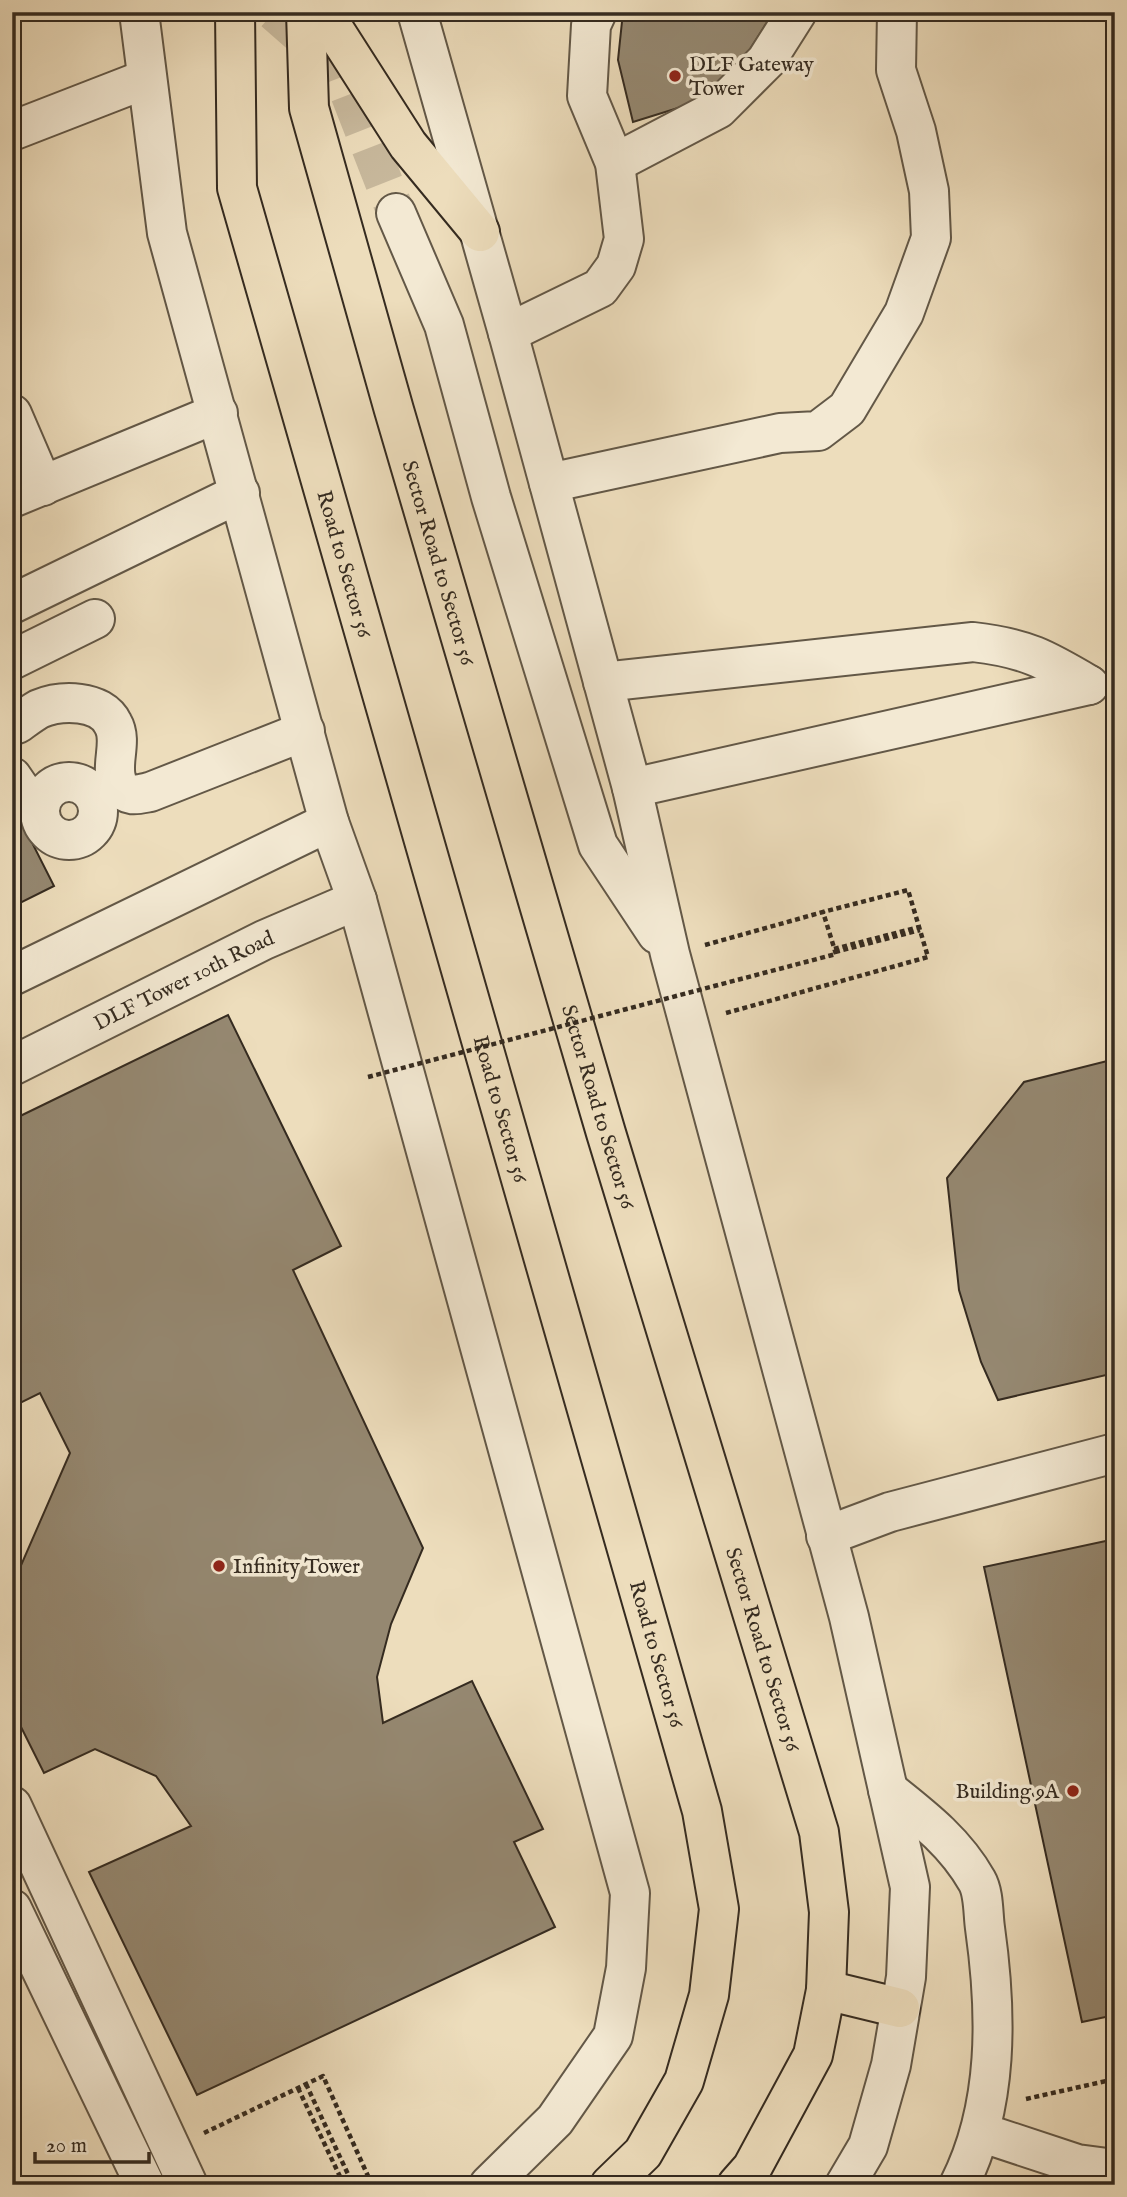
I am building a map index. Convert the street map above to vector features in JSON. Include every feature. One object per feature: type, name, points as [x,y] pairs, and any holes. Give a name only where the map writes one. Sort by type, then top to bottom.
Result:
[{"type":"main road","name":"Road to Sector 56","points":[[235,12],[237,188],[702,1811],[719,1909],[709,1995],[684,2081],[643,2153],[610,2185]]},
{"type":"main road","name":"Sector Road to Sector 56","points":[[306,12],[309,108],[394,410],[610,1146],[819,1832],[829,1912],[826,1990],[813,2055],[752,2168],[737,2185]]},
{"type":"main road","points":[[323,12],[408,145],[480,232]]},
{"type":"main road","points":[[826,1990],[900,2008]]},
{"type":"street","points":[[139,12],[167,233],[329,822],[357,900],[630,1893],[626,1968],[613,2036],[555,2120],[489,2185]]},
{"type":"street","points":[[417,12],[632,788],[688,1024],[849,1617],[910,1887],[906,1977],[891,2066],[868,2146],[845,2185]]},
{"type":"street","points":[[508,333],[600,288],[617,267],[624,239],[615,163],[587,96],[591,25],[597,12]]},
{"type":"street","points":[[615,163],[718,109],[766,61],[797,12]]},
{"type":"street","points":[[549,483],[780,433],[818,431],[847,409],[904,313],[931,238],[929,191],[916,131],[896,70],[897,12]]},
{"type":"street","points":[[12,131],[146,79]]},
{"type":"street","points":[[396,213],[444,325],[491,497],[598,845],[670,954]]},
{"type":"street","points":[[12,414],[28,492],[218,413]]},
{"type":"street","points":[[12,604],[240,493]]},
{"type":"street","points":[[12,660],[95,619]]},
{"type":"street","points":[[603,682],[973,642],[1013,647],[1047,660],[1089,685],[632,788]]},
{"type":"street","points":[[17,724],[39,709],[65,702],[89,706],[102,712],[113,723],[117,739],[116,778],[93,828],[77,840],[67,841],[49,833],[43,825],[39,807],[27,787]]},
{"type":"street","points":[[109,795],[150,792],[305,732]]},
{"type":"street","points":[[12,976],[329,822]]},
{"type":"street","name":"DLF Tower 10th Road","points":[[12,1066],[264,940],[357,900]]},
{"type":"street","points":[[825,1536],[890,1512],[1115,1452]]},
{"type":"street","points":[[888,1790],[957,1849],[979,1884],[994,1991],[983,2120],[960,2185]]},
{"type":"street","points":[[12,1806],[188,2185]]},
{"type":"street","points":[[12,1909],[145,2185]]},
{"type":"street","points":[[983,2120],[1077,2164],[1115,2169]]},
{"type":"path","points":[[670,954],[824,915],[908,890],[928,957],[688,1024]]},
{"type":"path","points":[[824,915],[835,951]]},
{"type":"path","points":[[368,1077],[920,928]]},
{"type":"path","points":[[171,2149],[323,2076],[371,2183],[362,2185]]},
{"type":"path","points":[[983,2120],[1115,2079]]},
{"type":"path","points":[[306,2084],[353,2185]]},
{"type":"path","points":[[298,2088],[344,2185]]},
{"type":"building","name":"DLF Gateway Tower","points":[[623,12],[770,12],[768,21],[740,65],[716,88],[694,103],[633,122],[618,60]]},
{"type":"building","points":[[12,803],[54,886],[12,907]]},
{"type":"building","name":"Infinity Tower","points":[[228,1015],[341,1246],[293,1270],[423,1548],[391,1624],[377,1677],[383,1723],[472,1681],[543,1829],[514,1842],[555,1927],[197,2095],[89,1872],[191,1826],[156,1776],[95,1749],[44,1773],[12,1709],[12,1586],[70,1453],[40,1393],[12,1407],[12,1120]]},
{"type":"building","points":[[1115,1059],[1115,1373],[998,1400],[981,1362],[959,1290],[947,1178],[1024,1082]]},
{"type":"building","name":"Building 9A","points":[[1115,1539],[1115,2015],[1082,2022],[984,1567]]},
{"type":"tunnel","points":[[274,12],[340,70],[396,213]]},
{"type":"place","name":"DLF Gateway Tower","points":[[675,76]]},
{"type":"place","name":"Infinity Tower","points":[[219,1566]]},
{"type":"place","name":"Building 9A","points":[[1073,1791]]}]
